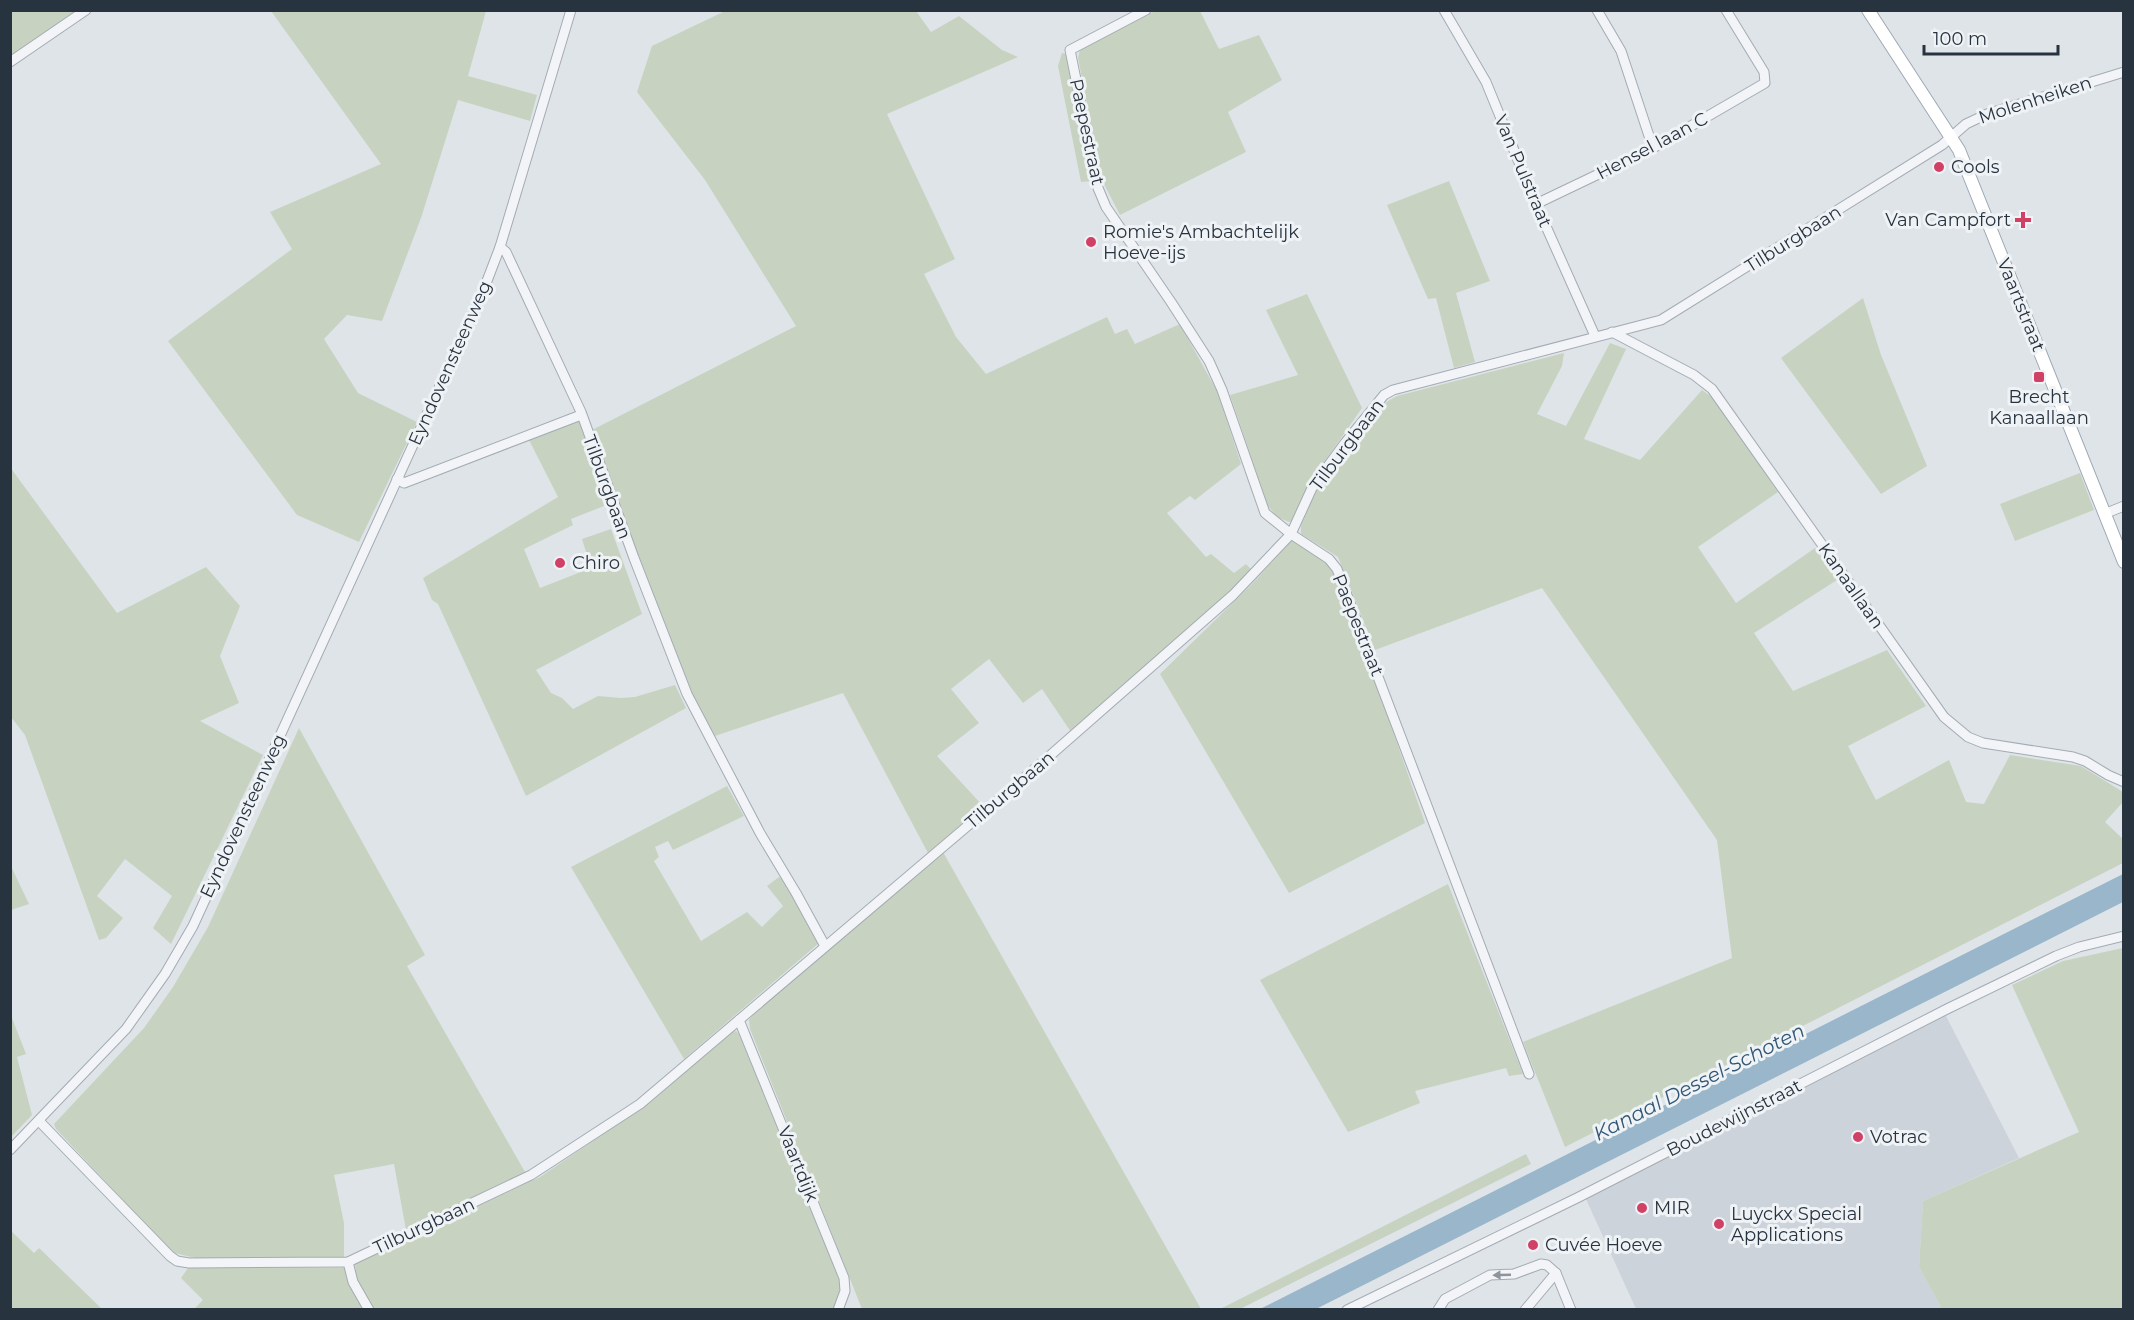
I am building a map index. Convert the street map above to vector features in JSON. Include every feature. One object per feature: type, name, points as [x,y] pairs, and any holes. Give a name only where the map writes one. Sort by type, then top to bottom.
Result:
[{"type":"main road","name":"Vaartstraat","points":[[1868,10],[1959,150],[2124,562]]},
{"type":"street","points":[[10,62],[86,10]]},
{"type":"street","name":"Eyndovensteenweg","points":[[39,1121],[126,1029],[165,974],[193,926],[482,294],[500,246],[571,10]]},
{"type":"street","name":"Paepestraat","points":[[1146,10],[1070,50],[1098,188],[1106,207],[1172,302],[1209,361],[1222,390],[1265,513],[1291,534],[1329,559],[1336,569],[1529,1074]]},
{"type":"street","name":"Van Pulstraat","points":[[1444,10],[1486,82],[1536,204],[1595,336]]},
{"type":"street","points":[[1597,10],[1621,51],[1653,148]]},
{"type":"street","name":"Hensel laan C","points":[[1536,204],[1653,148],[1765,83],[1764,72],[1726,10]]},
{"type":"street","name":"Molenheiken","points":[[1950,136],[1966,124],[1987,114],[2124,72]]},
{"type":"street","name":"Tilburgbaan","points":[[39,1121],[170,1256],[177,1261],[189,1263],[348,1262],[531,1175],[640,1104],[1037,767],[1233,596],[1291,534],[1312,488],[1357,426],[1384,395],[1393,390],[1661,320],[1942,145],[1950,136]]},
{"type":"street","name":"Eyndovensteenweg","points":[[397,479],[404,483],[581,415],[506,252],[500,246]]},
{"type":"street","name":"Kanaallaan","points":[[1612,332],[1694,375],[1712,389],[1899,655],[1944,717],[1956,729],[1968,737],[1983,742],[2085,761],[2124,782]]},
{"type":"street","name":"Tilburgbaan","points":[[581,415],[687,694],[760,832],[825,946]]},
{"type":"street","points":[[2104,514],[2124,506]]},
{"type":"street","name":"Boudewijnstraat","points":[[1347,1310],[1556,1208],[2056,956],[2079,947],[2124,936]]},
{"type":"street","name":"Vaartdijk","points":[[739,1020],[844,1278],[845,1291],[838,1310]]},
{"type":"street","points":[[10,1150],[39,1121]]},
{"type":"street","points":[[348,1262],[353,1282],[369,1310]]},
{"type":"street","points":[[1438,1310],[1445,1299],[1490,1275],[1514,1274],[1541,1264],[1547,1265],[1556,1273],[1571,1310]]},
{"type":"street","points":[[1526,1310],[1556,1273]]},
{"type":"shaded area","points":[[1945,1014],[2019,1158],[1923,1201],[1919,1267],[1942,1309],[1636,1309],[1585,1197]]},
{"type":"green space","points":[[11,11],[79,11],[11,57]]},
{"type":"green space","points":[[271,11],[486,11],[468,76],[537,95],[530,121],[458,100],[421,218],[382,321],[347,315],[324,339],[358,393],[417,422],[359,542],[297,515],[168,341],[292,249],[270,212],[381,164]]},
{"type":"green space","points":[[725,11],[916,11],[931,32],[959,16],[1002,50],[1018,57],[887,114],[955,259],[924,274],[956,337],[986,374],[1107,317],[1115,334],[1127,329],[1135,344],[1180,324],[1218,393],[1241,464],[1195,500],[1190,496],[1167,513],[1206,557],[1211,554],[1234,573],[1246,564],[1252,570],[1185,633],[1071,732],[1042,689],[1023,703],[989,659],[951,689],[979,723],[937,756],[983,806],[928,853],[843,693],[712,737],[694,705],[592,430],[796,326],[705,180],[637,92],[652,46]]},
{"type":"green space","points":[[1155,11],[1200,11],[1219,49],[1259,35],[1282,80],[1228,112],[1246,152],[1120,215],[1102,180],[1078,58],[1080,50]]},
{"type":"green space","points":[[1062,53],[1067,54],[1093,181],[1081,182],[1058,66]]},
{"type":"green space","points":[[1449,181],[1490,281],[1456,293],[1475,362],[1454,368],[1436,298],[1428,299],[1387,205]]},
{"type":"green space","points":[[1307,294],[1362,408],[1307,487],[1292,521],[1289,522],[1277,517],[1268,506],[1230,395],[1298,375],[1266,310]]},
{"type":"green space","points":[[1863,298],[1881,355],[1927,466],[1881,494],[1781,358]]},
{"type":"green space","points":[[1610,343],[1626,349],[1584,439],[1640,460],[1702,390],[1716,400],[1778,492],[1698,547],[1736,603],[1815,548],[1837,580],[1754,633],[1793,691],[1887,650],[1926,706],[1848,746],[1876,800],[1949,760],[1966,802],[1984,804],[2010,755],[2081,766],[2123,792],[2123,802],[2105,822],[2123,839],[2123,863],[1565,1147],[1523,1042],[1732,958],[1717,840],[1542,588],[1375,650],[1338,557],[1301,534],[1301,526],[1315,492],[1374,414],[1388,401],[1397,396],[1564,353],[1562,366],[1537,414],[1566,426]]},
{"type":"green space","points":[[577,420],[582,422],[609,504],[571,519],[573,525],[524,549],[540,588],[591,568],[582,539],[611,529],[642,614],[536,670],[551,693],[562,698],[573,709],[598,696],[635,697],[675,685],[686,708],[526,796],[438,604],[432,600],[423,578],[558,497],[528,438]]},
{"type":"green space","points":[[10,467],[117,613],[206,567],[240,606],[220,656],[239,703],[200,721],[263,755],[171,944],[153,928],[172,896],[125,859],[97,896],[123,918],[106,938],[99,940],[25,735],[11,717]]},
{"type":"green space","points":[[2080,473],[2094,510],[2015,541],[2000,504]]},
{"type":"green space","points":[[1293,539],[1325,561],[1335,576],[1425,823],[1289,893],[1160,674],[1250,586]]},
{"type":"green space","points":[[299,728],[425,955],[407,966],[525,1172],[406,1230],[394,1164],[334,1175],[344,1223],[344,1257],[195,1258],[175,1253],[166,1246],[56,1129],[54,1124],[144,1028],[173,987],[208,927]]},
{"type":"green space","points":[[727,786],[744,816],[673,850],[668,841],[655,847],[659,857],[654,861],[701,941],[747,912],[762,927],[783,906],[767,886],[779,877],[783,879],[819,943],[684,1059],[571,867]]},
{"type":"green space","points":[[943,852],[1201,1309],[862,1309],[750,1029],[749,1020],[754,1013]]},
{"type":"green space","points":[[10,864],[29,904],[11,910],[10,910]]},
{"type":"green space","points":[[1448,884],[1523,1074],[1509,1076],[1506,1068],[1415,1091],[1420,1103],[1348,1132],[1260,980]]},
{"type":"green space","points":[[2123,948],[2123,1309],[1942,1309],[1919,1267],[1923,1201],[2079,1132],[2012,985],[2063,961]]},
{"type":"green space","points":[[10,1013],[26,1054],[17,1057],[32,1115],[11,1137]]},
{"type":"green space","points":[[736,1031],[840,1281],[840,1289],[833,1310],[373,1310],[356,1279],[355,1263],[540,1177],[652,1101],[731,1032]]},
{"type":"green space","points":[[1526,1154],[1531,1164],[1240,1309],[1220,1309]]},
{"type":"green space","points":[[10,1230],[34,1253],[39,1248],[102,1309],[11,1309]]},
{"type":"green space","points":[[188,1268],[346,1268],[365,1309],[194,1309],[203,1300],[181,1278]]},
{"type":"water","points":[[2123,874],[2123,902],[1316,1309],[1260,1309]]},
{"type":"place","name":"Cools","points":[[1939,167]]},
{"type":"place","name":"Van Campfort","points":[[2023,220]]},
{"type":"place","name":"Romie's Ambachtelijk Hoeve-ijs","points":[[1091,242]]},
{"type":"place","name":"Brecht Kanaallaan","points":[[2039,377]]},
{"type":"place","name":"Chiro","points":[[560,563]]},
{"type":"place","name":"Votrac","points":[[1858,1137]]},
{"type":"place","name":"MIR","points":[[1642,1208]]},
{"type":"place","name":"Luyckx Special Applications","points":[[1719,1224]]},
{"type":"place","name":"Cuvée Hoeve","points":[[1533,1245]]},
{"type":"water label","name":"Kanaal Dessel-Schoten","points":[[1699,1082]]}]
